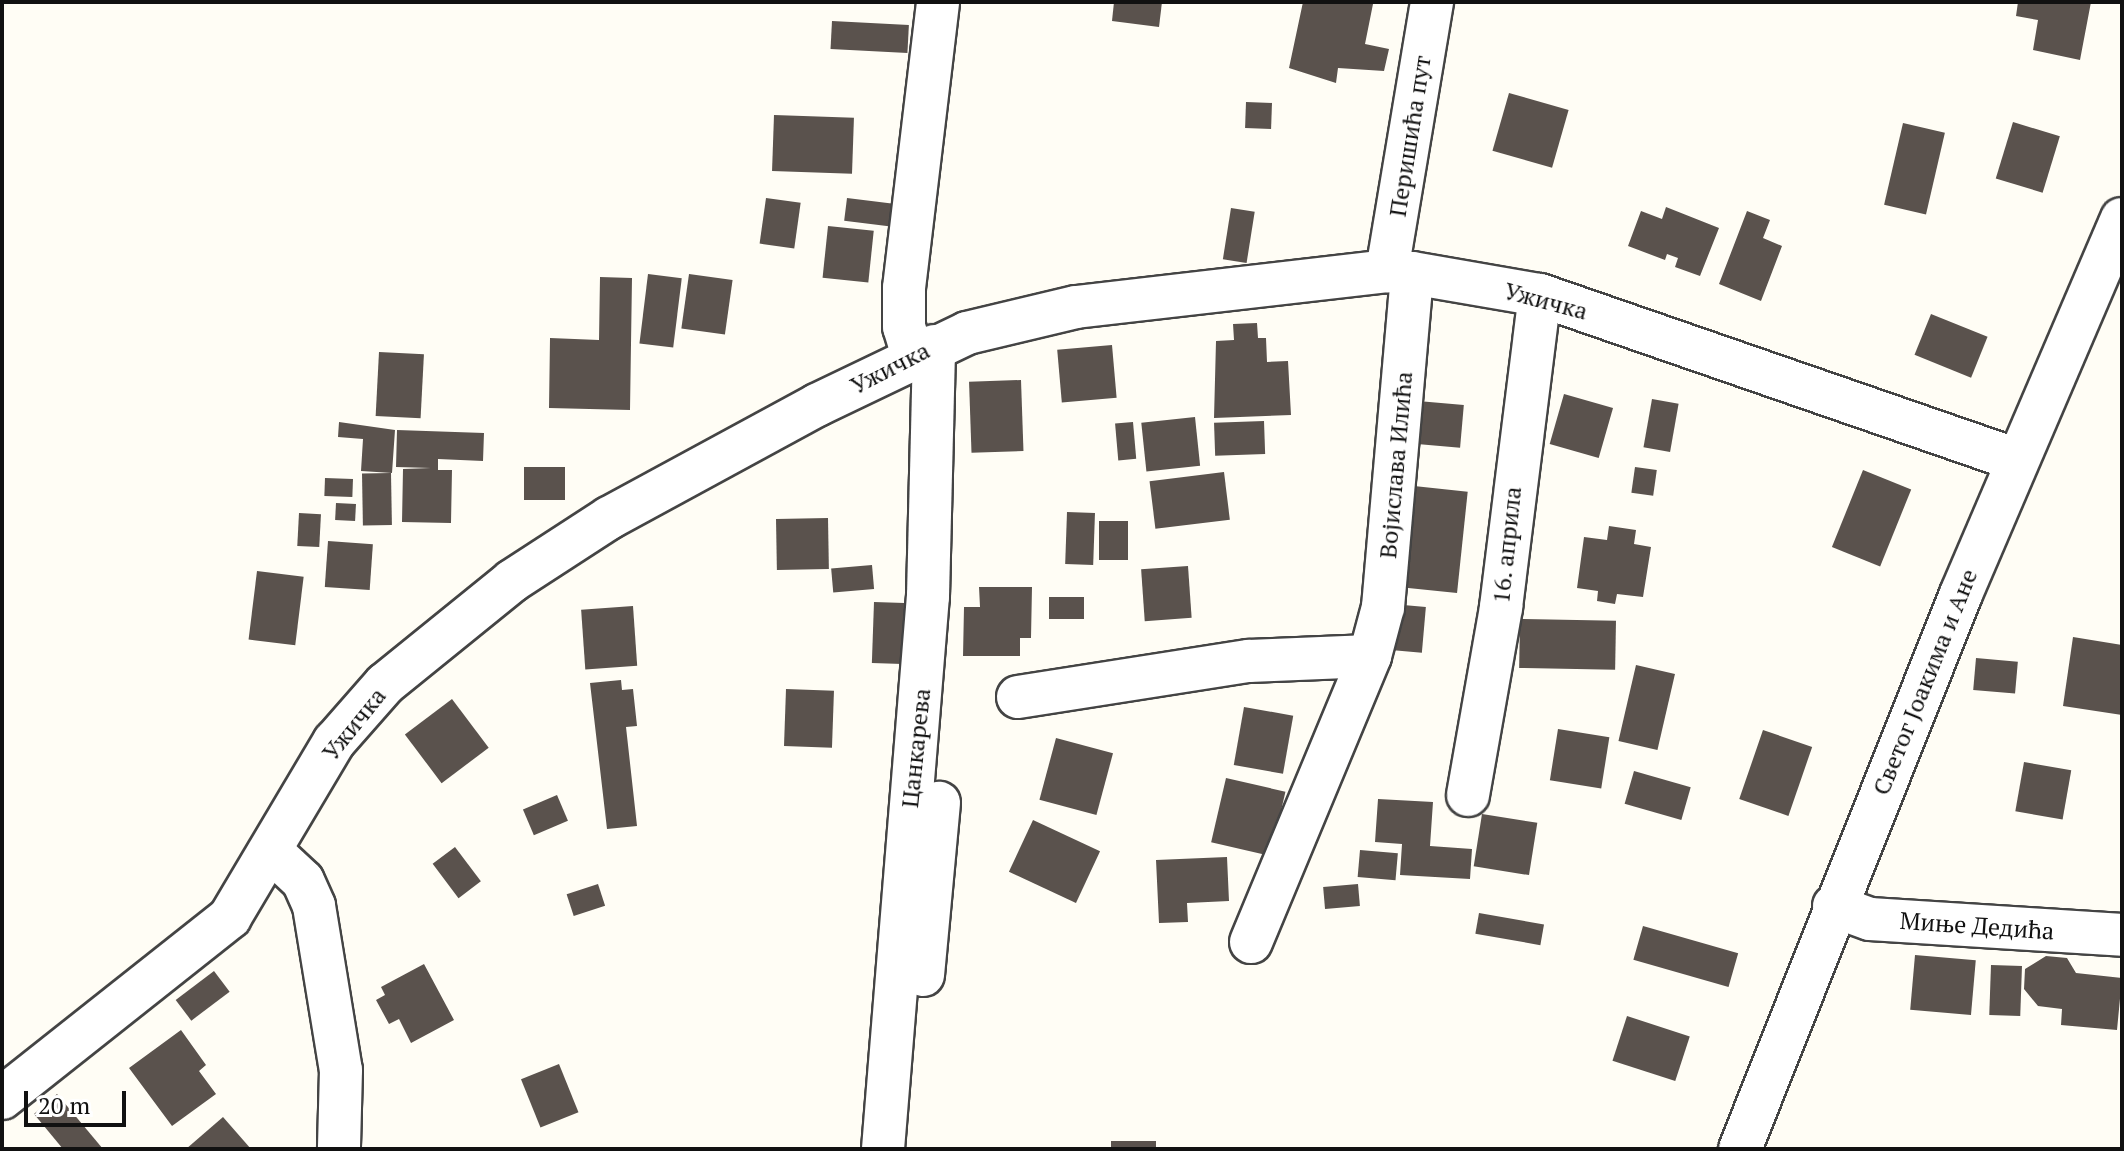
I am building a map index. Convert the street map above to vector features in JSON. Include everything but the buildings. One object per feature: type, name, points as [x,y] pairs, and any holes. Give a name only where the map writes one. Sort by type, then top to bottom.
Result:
[{"type":"street","points":[[909,1090],[931,913],[953,614],[930,348],[904,327],[904,288],[938,2]]},
{"type":"street","name":"Перишића пут","points":[[1400,272],[1432,2]]},
{"type":"street","name":"Светог Јоакима и Ане","points":[[1740,1149],[1834,906],[2017,460],[2122,219]]},
{"type":"street","name":"Ужичка","points":[[2,1098],[230,917],[272,852],[334,742],[385,684],[512,581],[609,518],[930,348],[1005,321],[1076,307],[1400,272],[1540,295],[2017,460]]},
{"type":"street","name":"Војислава Илића","points":[[1251,942],[1370,656],[1383,607],[1400,272]]},
{"type":"street","name":"16. априла","points":[[1468,795],[1501,607],[1540,295]]},
{"type":"street","name":"Цанкарева","points":[[883,1149],[928,596],[930,348]]},
{"type":"street","points":[[1018,697],[1249,661],[1370,656]]},
{"type":"street","points":[[272,852],[303,881],[314,906],[341,1070],[339,1149]]},
{"type":"street","name":"Миње Дедића","points":[[1834,906],[1870,919],[2122,935]]}]
